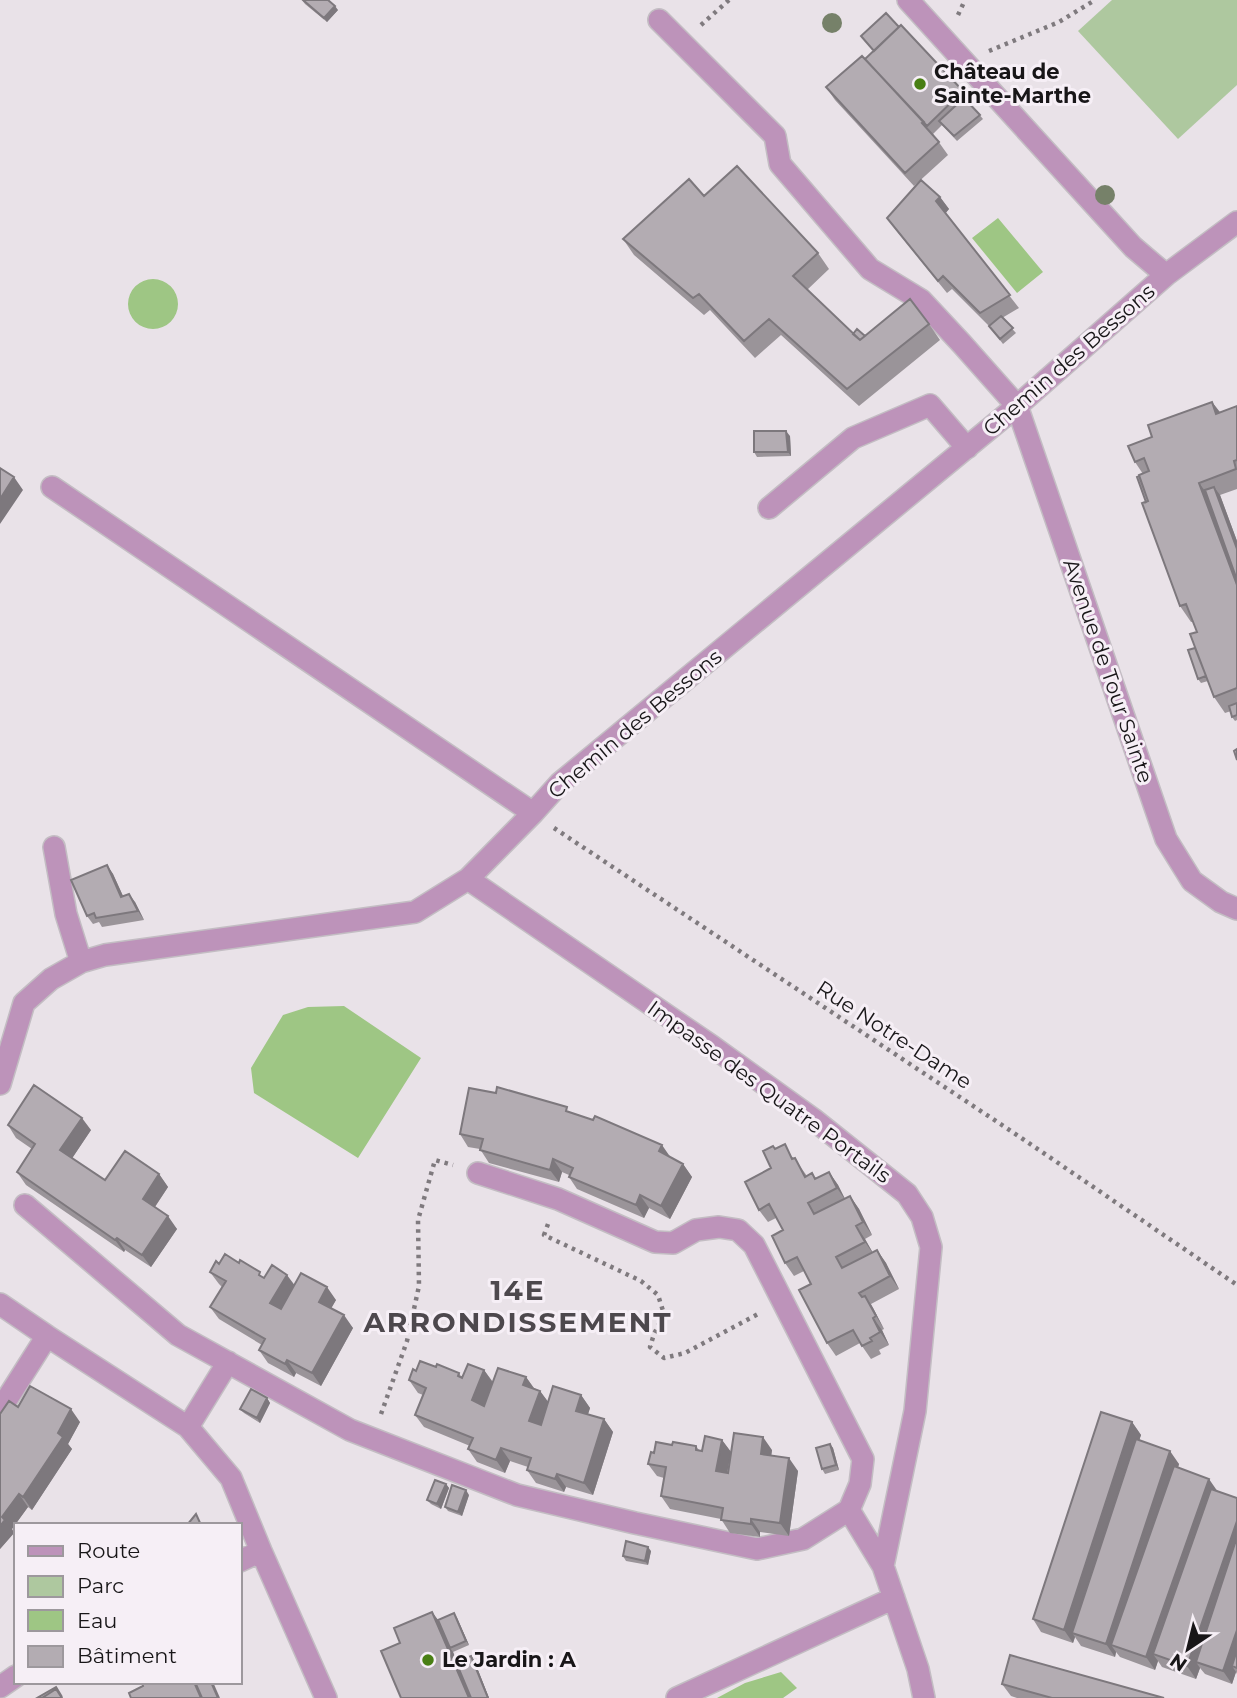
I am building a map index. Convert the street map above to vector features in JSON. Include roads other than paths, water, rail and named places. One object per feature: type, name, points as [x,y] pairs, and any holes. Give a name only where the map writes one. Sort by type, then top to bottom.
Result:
[{"type":"street","points":[[908,0],[1133,247],[1166,275]]},
{"type":"street","points":[[659,20],[775,136],[780,164],[870,269],[921,300],[1017,406]]},
{"type":"street","name":"Chemin des Bessons","points":[[0,1084],[24,1003],[51,979],[81,962],[105,955],[415,912],[468,879],[559,783],[967,448],[1166,275],[1237,222]]},
{"type":"street","points":[[768,508],[853,438],[930,405],[967,448]]},
{"type":"street","name":"Avenue de Tour Sainte","points":[[1017,406],[1166,839],[1192,881],[1221,902],[1237,909]]},
{"type":"street","points":[[52,486],[533,813]]},
{"type":"street","points":[[54,847],[66,914],[81,962]]},
{"type":"street","name":"Impasse des Quatre Portails","points":[[468,879],[713,1046],[813,1119],[907,1194],[922,1217],[931,1247],[915,1411],[883,1566]]},
{"type":"street","points":[[25,1205],[178,1335],[350,1430],[517,1495],[757,1549],[803,1539],[849,1510],[860,1484],[863,1459],[754,1245],[738,1230],[708,1228],[696,1230],[673,1243],[655,1242],[558,1199],[478,1174]]},
{"type":"street","points":[[0,1304],[188,1427],[231,1478],[326,1698]]},
{"type":"street","points":[[0,1410],[47,1336]]},
{"type":"street","points":[[188,1427],[228,1362]]},
{"type":"street","points":[[849,1510],[883,1566],[918,1669],[925,1698]]},
{"type":"street","points":[[242,1560],[261,1551]]},
{"type":"street","points":[[677,1698],[894,1598]]},
{"type":"water","points":[[998,218],[1043,272],[1017,293],[972,238]]},
{"type":"water","points":[[143,280],[163,280],[177,294],[177,314],[163,328],[143,328],[129,314],[129,294]]},
{"type":"water","points":[[344,1006],[421,1058],[358,1158],[254,1093],[251,1068],[283,1015],[308,1007]]},
{"type":"water","points":[[781,1672],[797,1688],[783,1698],[717,1698],[745,1683]]},
{"type":"place","name":"Château de Sainte-Marthe","points":[[920,84]]},
{"type":"place","name":"Le Jardin : A","points":[[428,1660]]},
{"type":"district","name":"14E ARRONDISSEMENT","points":[[518,1306]]}]
